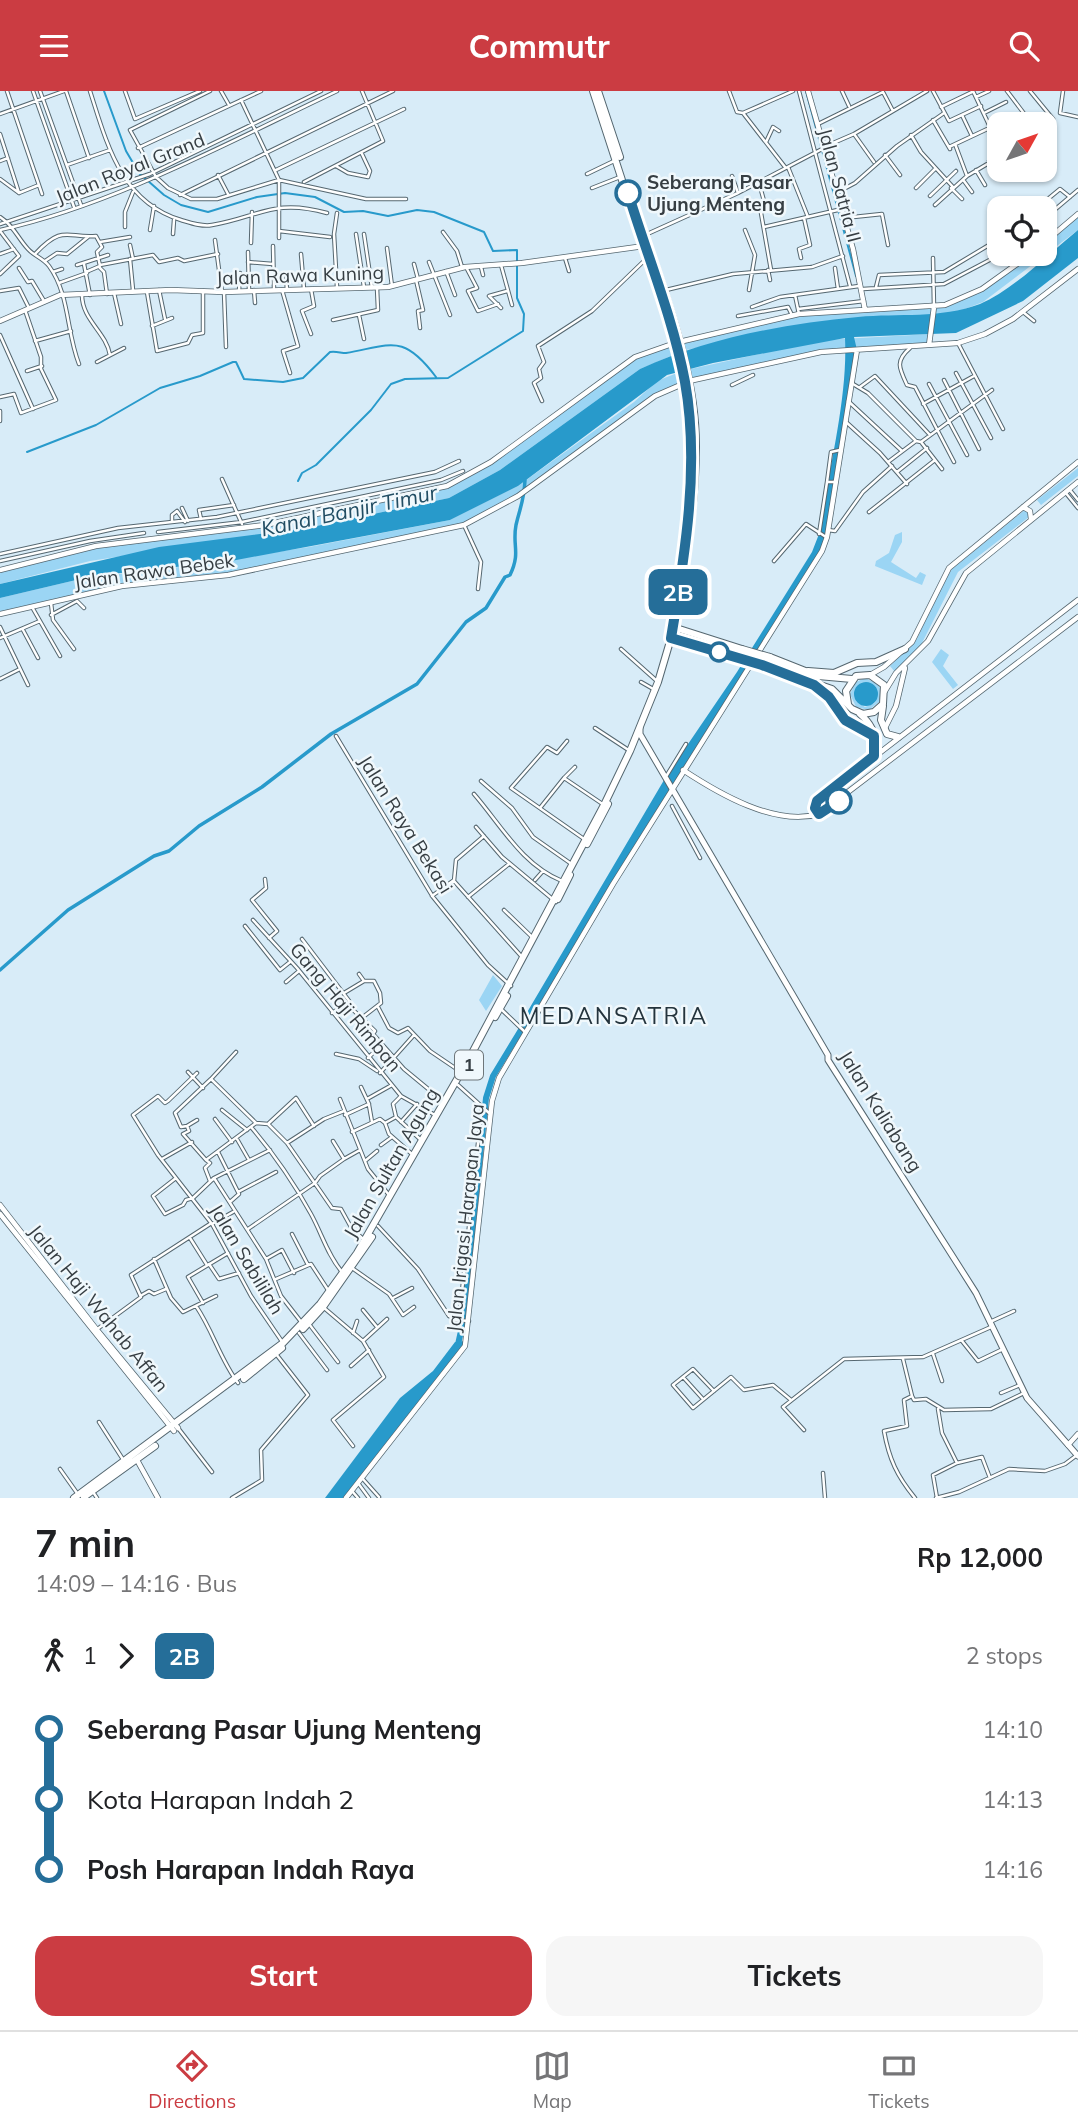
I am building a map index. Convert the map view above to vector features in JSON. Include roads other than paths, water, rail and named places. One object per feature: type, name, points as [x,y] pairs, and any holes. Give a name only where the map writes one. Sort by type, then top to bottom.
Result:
[{"type":"highway","name":"1","points":[[593,91],[677,344]]},
{"type":"highway","name":"1","points":[[598,91],[663,291],[687,380]]},
{"type":"highway","name":"Jalan Sultan Agung","points":[[675,628],[696,466],[695,425],[687,380]]},
{"type":"highway","name":"Jalan Sultan Agung","points":[[595,824],[640,731],[673,638],[690,478],[687,380]]},
{"type":"highway","points":[[678,620],[688,631]]},
{"type":"highway","points":[[675,628],[832,679],[870,675],[880,681],[886,691],[881,720],[886,733],[898,737]]},
{"type":"highway","name":"Jalan Sultan Agung","points":[[510,985],[533,937],[555,901],[562,881],[595,824],[640,731],[673,649],[673,638]]},
{"type":"highway","points":[[673,638],[832,689],[866,720],[874,736],[874,756]]},
{"type":"highway","points":[[673,649],[685,641]]},
{"type":"highway","points":[[808,670],[834,673],[857,663],[876,662],[905,649]]},
{"type":"highway","points":[[848,704],[846,691],[852,679]]},
{"type":"highway","points":[[814,685],[829,697],[845,720],[874,736]]},
{"type":"highway","points":[[857,712],[869,714],[883,704]]},
{"type":"highway","name":"Jalan Sultan Agung","points":[[237,1381],[276,1354],[299,1333],[352,1268],[462,1073],[587,838]]},
{"type":"highway","name":"Jalan Sultan Agung","points":[[321,1306],[365,1240],[462,1073]]},
{"type":"highway","name":"Jalan Sultan Agung","points":[[78,1497],[95,1495],[133,1461],[306,1324]]},
{"type":"highway","name":"Jalan Sultan Agung","points":[[78,1497],[133,1461]]},
{"type":"highway","points":[[133,1461],[141,1467]]},
{"type":"main road","name":"Jalan Kaliabang","points":[[640,731],[828,1055],[828,1060],[975,1293],[1024,1393],[1078,1456]]},
{"type":"street","points":[[7,91],[42,194]]},
{"type":"street","points":[[33,91],[74,207]]},
{"type":"street","points":[[40,91],[81,205]]},
{"type":"street","points":[[0,114],[65,91],[89,158]]},
{"type":"street","points":[[90,91],[111,150],[133,192],[174,218],[209,226],[252,212],[279,207],[327,213]]},
{"type":"street","points":[[126,91],[133,117],[138,119],[200,91]]},
{"type":"street","points":[[210,91],[131,127],[138,148],[153,175],[180,195],[200,200],[279,180],[366,199],[406,199]]},
{"type":"street","points":[[222,91],[229,105]]},
{"type":"street","name":"Jalan Royal Grand","points":[[153,175],[321,91]]},
{"type":"street","name":"Jalan Royal Grand","points":[[0,224],[153,175],[337,91]]},
{"type":"street","points":[[302,183],[383,141],[362,91]]},
{"type":"street","points":[[180,195],[393,91]]},
{"type":"street","points":[[729,91],[736,111],[743,113],[787,168],[806,218],[810,245],[799,249],[801,258]]},
{"type":"street","points":[[743,113],[793,91]]},
{"type":"street","name":"Jalan Satria II","points":[[799,91],[837,210],[851,286]]},
{"type":"street","points":[[808,91],[837,193],[837,210],[844,218],[862,287],[865,310]]},
{"type":"street","points":[[842,91],[849,106]]},
{"type":"street","points":[[645,235],[759,183],[854,134],[927,91]]},
{"type":"street","points":[[933,91],[949,121],[981,106]]},
{"type":"street","points":[[961,91],[963,96]]},
{"type":"street","points":[[941,107],[973,91],[987,120]]},
{"type":"street","points":[[976,97],[989,91]]},
{"type":"street","points":[[1007,91],[1023,112]]},
{"type":"street","points":[[1030,91],[1047,112]]},
{"type":"street","points":[[1056,91],[1061,98]]},
{"type":"street","points":[[1063,91],[1060,113],[1078,117]]},
{"type":"street","points":[[138,148],[259,92]]},
{"type":"street","points":[[818,124],[849,106],[884,92],[894,111]]},
{"type":"street","points":[[241,100],[279,180],[279,238]]},
{"type":"street","points":[[984,113],[1006,102]]},
{"type":"street","points":[[276,170],[404,109]]},
{"type":"street","points":[[837,193],[855,183],[885,155],[944,113]]},
{"type":"street","points":[[962,115],[972,137]]},
{"type":"street","points":[[933,120],[949,148],[987,129]]},
{"type":"street","points":[[766,142],[774,127],[779,131]]},
{"type":"street","points":[[0,134],[19,193]]},
{"type":"street","points":[[854,134],[875,163]]},
{"type":"street","points":[[911,135],[962,199]]},
{"type":"street","points":[[955,144],[967,176]]},
{"type":"street","points":[[67,165],[111,150]]},
{"type":"street","points":[[335,166],[348,173],[368,177],[370,171],[362,154]]},
{"type":"street","points":[[885,155],[900,175]]},
{"type":"street","points":[[0,161],[8,158]]},
{"type":"street","points":[[587,174],[617,159]]},
{"type":"street","points":[[935,205],[963,179],[987,163]]},
{"type":"street","points":[[916,188],[934,167]]},
{"type":"street","points":[[975,170],[985,185]]},
{"type":"street","points":[[930,196],[956,171]]},
{"type":"street","points":[[218,175],[228,195]]},
{"type":"street","points":[[592,188],[623,176]]},
{"type":"street","points":[[732,176],[738,193]]},
{"type":"street","points":[[0,179],[19,193]]},
{"type":"street","points":[[963,179],[972,192]]},
{"type":"street","name":"Jalan Royal Grand","points":[[0,230],[81,205],[128,183]]},
{"type":"street","points":[[759,183],[766,208],[761,213],[770,280]]},
{"type":"street","points":[[19,193],[39,185]]},
{"type":"street","points":[[1052,196],[1060,189],[1070,197]]},
{"type":"street","points":[[1057,208],[1078,190]]},
{"type":"street","points":[[125,227],[125,212],[133,192]]},
{"type":"street","points":[[149,230],[154,206]]},
{"type":"street","points":[[764,227],[837,210]]},
{"type":"street","points":[[251,243],[252,212]]},
{"type":"street","points":[[337,213],[334,234],[337,287]]},
{"type":"street","points":[[844,218],[882,214],[888,245]]},
{"type":"street","points":[[1057,232],[1078,214]]},
{"type":"street","points":[[0,217],[14,227],[28,249],[45,261],[59,283],[79,364]]},
{"type":"street","points":[[22,217],[24,224]]},
{"type":"street","points":[[173,234],[174,218]]},
{"type":"street","points":[[0,230],[19,257],[0,274]]},
{"type":"street","points":[[745,230],[755,255],[749,290]]},
{"type":"street","points":[[279,231],[330,237]]},
{"type":"street","points":[[443,232],[457,251],[477,288],[468,291],[478,311],[500,306],[496,300],[490,301],[489,296],[507,291]]},
{"type":"street","points":[[35,254],[64,233],[85,233],[88,237]]},
{"type":"street","points":[[356,234],[364,287]]},
{"type":"street","points":[[333,320],[378,310],[364,234]]},
{"type":"street","points":[[88,237],[96,236],[102,247],[97,251],[107,294]]},
{"type":"street","points":[[45,261],[57,253],[67,254],[73,247],[88,240],[88,237]]},
{"type":"street","points":[[100,242],[130,237]]},
{"type":"street","points":[[114,239],[115,245]]},
{"type":"street","points":[[215,240],[223,292],[226,347]]},
{"type":"street","points":[[130,245],[131,293]]},
{"type":"street","points":[[273,246],[274,289]]},
{"type":"street","name":"Jalan Rawa Kuning","points":[[0,321],[63,295],[147,291],[374,288],[393,286],[464,267],[522,263],[645,246]]},
{"type":"street","points":[[876,287],[879,275],[947,271],[987,246]]},
{"type":"street","points":[[387,248],[393,286]]},
{"type":"street","points":[[0,254],[14,249]]},
{"type":"street","points":[[248,252],[251,290],[255,303]]},
{"type":"street","points":[[59,283],[99,266],[150,255],[159,262],[178,258],[184,261],[218,254]]},
{"type":"street","points":[[301,254],[304,289]]},
{"type":"street","points":[[77,265],[108,255]]},
{"type":"street","points":[[663,291],[753,271],[812,267],[844,255]]},
{"type":"street","points":[[542,401],[534,383],[541,377],[539,369],[544,362],[538,346],[592,311],[648,257]]},
{"type":"street","points":[[565,258],[569,271]]},
{"type":"street","points":[[930,343],[934,308],[933,258]]},
{"type":"street","points":[[248,262],[274,264]]},
{"type":"street","points":[[429,262],[450,315]]},
{"type":"street","points":[[752,307],[775,298],[851,286],[934,285],[952,282],[987,262]]},
{"type":"street","points":[[84,263],[90,295]]},
{"type":"street","points":[[414,264],[423,310],[418,311],[420,328]]},
{"type":"street","points":[[501,265],[512,305]]},
{"type":"street","points":[[799,311],[934,308],[973,294],[1014,266]]},
{"type":"street","points":[[481,267],[483,275]]},
{"type":"street","points":[[19,268],[28,281],[32,281],[44,301]]},
{"type":"street","points":[[835,268],[838,289]]},
{"type":"street","points":[[53,272],[62,269]]},
{"type":"street","name":"Jalan Rawa Bebek","points":[[0,614],[122,586],[228,575],[464,525],[518,496],[655,395],[687,380],[802,355],[911,347],[930,343],[958,343],[985,334],[1023,312],[1078,269]]},
{"type":"street","points":[[446,271],[455,295]]},
{"type":"street","points":[[239,291],[240,273]]},
{"type":"street","points":[[286,278],[284,290],[298,346],[283,351],[290,373]]},
{"type":"street","points":[[0,292],[19,288],[41,366],[56,400],[21,413],[14,394],[0,397]]},
{"type":"street","points":[[296,312],[314,306],[311,289]]},
{"type":"street","points":[[147,291],[157,351],[190,342],[192,335],[204,333],[203,292]]},
{"type":"street","points":[[159,291],[164,319]]},
{"type":"street","points":[[114,293],[121,324]]},
{"type":"street","points":[[82,295],[89,319],[101,334],[110,355]]},
{"type":"street","points":[[795,295],[799,311]]},
{"type":"street","points":[[0,570],[96,546],[243,524],[447,486],[491,462],[635,358],[799,311],[864,301]]},
{"type":"street","points":[[148,306],[155,305]]},
{"type":"street","points":[[738,316],[788,307],[792,315]]},
{"type":"street","points":[[302,310],[311,334]]},
{"type":"street","points":[[1023,312],[1034,321]]},
{"type":"street","points":[[359,315],[364,339]]},
{"type":"street","points":[[152,326],[172,318]]},
{"type":"street","points":[[35,341],[71,331]]},
{"type":"street","points":[[0,335],[33,409]]},
{"type":"street","points":[[958,343],[1003,429]]},
{"type":"street","points":[[911,347],[900,357],[898,365],[907,385],[915,387],[954,462]]},
{"type":"street","points":[[97,362],[124,348]]},
{"type":"street","points":[[819,534],[846,422],[856,350]]},
{"type":"street","points":[[27,371],[41,366]]},
{"type":"street","points":[[732,385],[754,375],[751,367]]},
{"type":"street","points":[[956,373],[991,438]]},
{"type":"street","points":[[860,387],[874,375],[930,435]]},
{"type":"street","points":[[923,404],[974,376]]},
{"type":"street","points":[[944,380],[979,449]]},
{"type":"street","points":[[851,383],[860,387],[916,441],[921,442],[942,468]]},
{"type":"street","points":[[929,384],[967,455]]},
{"type":"street","points":[[921,442],[992,390]]},
{"type":"street","points":[[848,401],[902,451]]},
{"type":"street","points":[[0,411],[0,421]]},
{"type":"street","points":[[846,422],[907,484]]},
{"type":"street","points":[[888,462],[916,441]]},
{"type":"street","points":[[897,472],[927,448]]},
{"type":"street","points":[[774,561],[804,525],[808,524],[826,537],[831,452],[838,450]]},
{"type":"street","points":[[869,512],[935,460]]},
{"type":"street","points":[[0,554],[114,529],[216,517],[435,472],[459,461]]},
{"type":"street","points":[[870,675],[905,649],[921,626],[940,580],[949,568],[1078,462]]},
{"type":"street","points":[[828,530],[835,531],[863,492],[892,466]]},
{"type":"street","points":[[158,532],[243,524],[442,480],[463,471]]},
{"type":"street","points":[[222,479],[243,524]]},
{"type":"street","points":[[886,691],[896,673],[928,641],[966,573],[1078,482]]},
{"type":"street","points":[[1067,490],[1078,500]]},
{"type":"street","points":[[1067,490],[1078,508]]},
{"type":"street","points":[[1034,496],[1037,504],[1044,509]]},
{"type":"street","points":[[201,519],[199,510],[234,505]]},
{"type":"street","points":[[215,507],[216,517]]},
{"type":"street","points":[[1022,507],[1030,510],[1031,519]]},
{"type":"street","points":[[182,508],[187,521]]},
{"type":"street","points":[[172,523],[172,515],[177,511],[187,521]]},
{"type":"street","points":[[464,525],[481,562],[478,589]]},
{"type":"street","points":[[114,529],[115,537]]},
{"type":"street","points":[[0,561],[144,533]]},
{"type":"street","name":"Jalan Irigasi Harapan Jaya","points":[[346,1498],[463,1350],[486,1110],[497,1083],[672,785],[826,537]]},
{"type":"street","points":[[63,599],[65,607]]},
{"type":"street","points":[[819,814],[815,804],[821,798],[1078,600]]},
{"type":"street","points":[[51,615],[78,601],[84,608]]},
{"type":"street","points":[[51,602],[51,615],[74,649]]},
{"type":"street","points":[[32,607],[60,656]]},
{"type":"street","points":[[678,760],[684,767],[740,804],[797,817],[819,814],[1078,617]]},
{"type":"street","points":[[1,637],[40,621]]},
{"type":"street","points":[[0,627],[1,637],[28,685]]},
{"type":"street","points":[[23,630],[38,658]]},
{"type":"street","points":[[621,649],[658,682]]},
{"type":"street","points":[[886,733],[885,725],[896,706],[901,678],[907,664]]},
{"type":"street","points":[[0,679],[20,669]]},
{"type":"street","points":[[641,682],[655,690]]},
{"type":"street","points":[[595,728],[630,751]]},
{"type":"street","name":"Jalan Raya Bekasi","points":[[336,736],[432,896],[510,985]]},
{"type":"street","points":[[567,741],[556,753],[547,747],[512,787],[522,798],[587,838]]},
{"type":"street","points":[[667,775],[686,744]]},
{"type":"street","points":[[540,808],[575,767]]},
{"type":"street","points":[[564,778],[604,805]]},
{"type":"street","points":[[481,781],[509,805],[533,837],[572,864]]},
{"type":"street","points":[[474,794],[520,851],[542,871],[562,881]]},
{"type":"street","points":[[821,798],[828,809]]},
{"type":"street","points":[[672,806],[700,858]]},
{"type":"street","points":[[476,827],[509,864],[555,901]]},
{"type":"street","points":[[484,836],[456,860],[454,880],[522,958]]},
{"type":"street","points":[[692,842],[700,837]]},
{"type":"street","points":[[467,898],[509,864]]},
{"type":"street","points":[[536,880],[542,871]]},
{"type":"street","points":[[265,880],[266,888],[252,900],[277,932],[269,938]]},
{"type":"street","points":[[432,896],[454,880]]},
{"type":"street","points":[[505,910],[533,937]]},
{"type":"street","name":"Gang Haji Rimban","points":[[253,920],[299,971],[401,1096],[417,1104],[436,1120]]},
{"type":"street","points":[[245,926],[280,970],[290,962]]},
{"type":"street","points":[[302,939],[344,993],[350,1002],[348,1005]]},
{"type":"street","points":[[286,982],[299,971]]},
{"type":"street","points":[[359,974],[364,981]]},
{"type":"street","points":[[344,993],[364,981],[374,981],[381,996],[379,1007],[392,1031],[397,1033],[407,1028],[429,1051],[462,1073]]},
{"type":"street","points":[[331,1013],[348,1005]]},
{"type":"street","points":[[348,1005],[362,1017],[393,1057],[444,1102]]},
{"type":"street","points":[[362,1017],[379,1007]]},
{"type":"street","points":[[498,1007],[526,1034]]},
{"type":"street","points":[[336,1055],[361,1060],[380,1073],[414,1035]]},
{"type":"street","points":[[368,1058],[378,1048]]},
{"type":"street","points":[[197,1120],[181,1127],[175,1113],[203,1088],[236,1052]]},
{"type":"street","points":[[188,1072],[203,1088]]},
{"type":"street","points":[[193,1077],[197,1073]]},
{"type":"street","name":"Jalan Sabililah","points":[[193,1077],[165,1103],[158,1096],[133,1115],[211,1224],[283,1343]]},
{"type":"street","points":[[211,1079],[256,1123],[268,1124],[287,1143],[332,1208],[341,1209],[352,1229],[365,1240]]},
{"type":"street","points":[[287,1143],[314,1126],[368,1102],[393,1084]]},
{"type":"street","points":[[458,1084],[486,1110],[479,1168]]},
{"type":"street","points":[[361,1087],[368,1102],[372,1122]]},
{"type":"street","points":[[401,1096],[393,1104],[396,1117],[423,1141]]},
{"type":"street","points":[[268,1124],[296,1098],[314,1126]]},
{"type":"street","points":[[340,1099],[365,1161],[391,1197]]},
{"type":"street","points":[[401,1122],[417,1104]]},
{"type":"street","points":[[222,1110],[247,1130]]},
{"type":"street","points":[[385,1123],[396,1117]]},
{"type":"street","points":[[215,1119],[232,1142]]},
{"type":"street","points":[[352,1132],[380,1119],[392,1137],[415,1156]]},
{"type":"street","points":[[206,1160],[256,1123]]},
{"type":"street","points":[[187,1126],[189,1131],[183,1134],[186,1141],[189,1139],[210,1163],[205,1168],[266,1259],[281,1296],[338,1362]]},
{"type":"street","points":[[251,1127],[270,1150],[298,1194],[313,1219],[328,1255],[342,1272]]},
{"type":"street","points":[[381,1145],[392,1137]]},
{"type":"street","points":[[237,1139],[249,1161]]},
{"type":"street","points":[[333,1141],[344,1159]]},
{"type":"street","points":[[162,1159],[192,1142]]},
{"type":"street","points":[[176,1178],[153,1196],[164,1214],[183,1205],[186,1199],[193,1198],[212,1179],[270,1150]]},
{"type":"street","points":[[248,1229],[360,1150]]},
{"type":"street","points":[[365,1161],[377,1151]]},
{"type":"street","points":[[218,1152],[238,1192]]},
{"type":"street","points":[[230,1202],[238,1192],[276,1172]]},
{"type":"street","name":"Jalan Haji Wahab Affan","points":[[0,1205],[95,1331]]},
{"type":"street","points":[[141,1296],[130,1276],[233,1212]]},
{"type":"street","name":"Jalan Haji Wahab Affan","points":[[0,1214],[175,1428]]},
{"type":"street","points":[[378,1226],[418,1269],[449,1316],[464,1320],[464,1282],[472,1243]]},
{"type":"street","points":[[292,1234],[308,1265],[312,1265],[329,1291]]},
{"type":"street","points":[[190,1238],[219,1279],[239,1273]]},
{"type":"street","points":[[266,1259],[282,1249],[295,1273]]},
{"type":"street","points":[[203,1303],[188,1277],[228,1253]]},
{"type":"street","points":[[154,1259],[166,1289],[183,1312],[216,1296]]},
{"type":"street","points":[[276,1279],[287,1272],[295,1273],[308,1265]]},
{"type":"street","points":[[352,1268],[393,1298],[402,1315],[414,1307]]},
{"type":"street","points":[[464,1282],[471,1282]]},
{"type":"street","points":[[393,1298],[412,1288]]},
{"type":"street","points":[[95,1331],[149,1291],[153,1294],[166,1289]]},
{"type":"street","points":[[196,1306],[212,1329],[222,1360],[237,1381]]},
{"type":"street","points":[[321,1306],[363,1341],[379,1365],[384,1380],[333,1420],[353,1446]]},
{"type":"street","points":[[363,1310],[377,1327]]},
{"type":"street","points":[[804,1430],[783,1407],[850,1357],[903,1359],[933,1354],[962,1341],[1014,1311]]},
{"type":"street","points":[[363,1341],[387,1319]]},
{"type":"street","points":[[353,1333],[357,1321]]},
{"type":"street","points":[[299,1333],[327,1370]]},
{"type":"street","points":[[962,1341],[978,1361],[1001,1350]]},
{"type":"street","points":[[351,1366],[369,1350]]},
{"type":"street","points":[[232,1498],[262,1480],[261,1450],[308,1395],[276,1354]]},
{"type":"street","points":[[933,1354],[942,1381]]},
{"type":"street","points":[[903,1359],[914,1400],[926,1399],[938,1409],[992,1409],[1024,1393]]},
{"type":"street","points":[[714,1391],[694,1369],[673,1387],[693,1408],[703,1399],[714,1391],[731,1377],[744,1390],[773,1385],[791,1400]]},
{"type":"street","points":[[684,1377],[703,1399]]},
{"type":"street","points":[[1001,1393],[1020,1385]]},
{"type":"street","points":[[912,1396],[904,1398],[907,1426],[884,1431],[890,1460],[912,1497]]},
{"type":"street","points":[[938,1409],[942,1433],[957,1463]]},
{"type":"street","points":[[99,1422],[133,1461]]},
{"type":"street","points":[[175,1428],[212,1472]]},
{"type":"street","points":[[1068,1445],[1078,1434]]},
{"type":"street","points":[[990,1478],[982,1457],[957,1463],[933,1475],[936,1498],[959,1492],[990,1478],[1011,1468],[1045,1471],[1078,1456]]},
{"type":"street","points":[[141,1467],[156,1497]]},
{"type":"street","points":[[60,1469],[78,1497]]},
{"type":"street","points":[[823,1473],[825,1498]]},
{"type":"street","points":[[362,1478],[379,1497]]},
{"type":"street","points":[[358,1483],[369,1498]]},
{"type":"street","points":[[352,1491],[358,1498]]},
{"type":"waterway","points":[[104,91],[126,151],[139,173],[164,195],[181,205],[208,212],[257,197],[285,193],[315,197],[344,212],[363,211],[388,216],[417,210],[434,212],[484,232],[493,251],[517,250],[517,298],[524,314],[523,331],[448,378],[405,379],[391,384],[371,410],[316,465],[302,473],[298,481]]},
{"type":"waterway","points":[[806,91],[856,276]]},
{"type":"waterway","points":[[27,452],[96,425],[160,388],[200,376],[233,362],[236,362],[244,379],[283,382],[303,378],[330,352],[346,353],[396,345],[414,354],[436,377]]},
{"type":"waterway","points":[[0,970],[68,910],[154,856],[169,851],[199,826],[262,787],[331,734],[417,684],[466,622],[486,608],[505,577],[510,575],[516,555],[515,532],[525,480]]},
{"type":"waterway","points":[[457,1349],[463,1322],[486,1098],[493,1076],[524,1025]]},
{"type":"place","name":"Seberang Pasar Ujung Menteng","points":[[628,193]]},
{"type":"district","name":"MEDANSATRIA","points":[[614,1016]]},
{"type":"water label","name":"Kanal Banjir Timur","points":[[349,511]]}]
